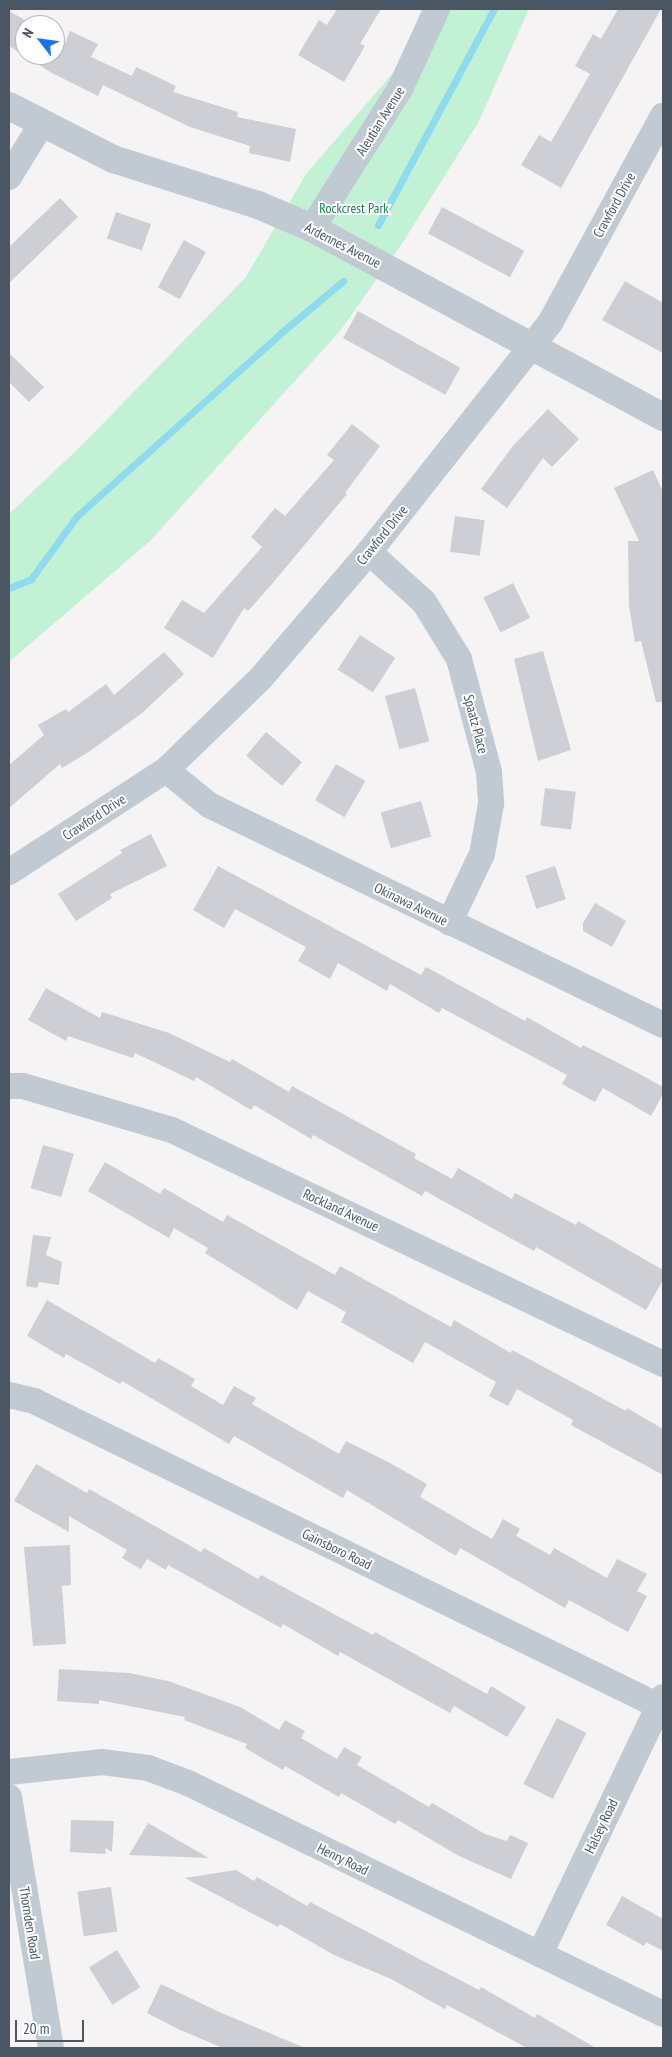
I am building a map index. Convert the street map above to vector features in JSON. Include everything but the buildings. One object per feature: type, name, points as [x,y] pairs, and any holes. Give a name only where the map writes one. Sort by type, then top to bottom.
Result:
[{"type":"street","name":"Aleutian Avenue","points":[[312,228],[400,89],[438,9]]},
{"type":"street","name":"Ardennes Avenue","points":[[9,106],[41,125],[113,159],[258,205],[312,228],[663,416]]},
{"type":"street","name":"Crawford Drive","points":[[9,872],[166,770],[260,679],[369,552],[550,323],[663,116]]},
{"type":"street","points":[[9,177],[41,125]]},
{"type":"street","name":"Spaatz Place","points":[[369,552],[424,602],[459,659],[489,772],[491,804],[482,854],[449,923]]},
{"type":"street","name":"Okinawa Avenue","points":[[166,770],[209,805],[663,1026]]},
{"type":"street","name":"Rockland Avenue","points":[[9,1086],[23,1086],[172,1130],[663,1364]]},
{"type":"street","name":"Gainsboro Road","points":[[9,1395],[34,1401],[662,1704]]},
{"type":"street","name":"Halsey Road","points":[[540,1954],[662,1704]]},
{"type":"street","name":"Henry Road","points":[[9,1772],[102,1762],[148,1768],[188,1783],[663,2014]]},
{"type":"street","name":"Thornden Road","points":[[9,1797],[51,2048]]},
{"type":"green space","name":"Rockcrest Park","points":[[422,9],[529,9],[478,123],[403,242],[340,331],[151,540],[9,662],[9,514],[79,448],[246,277],[306,174],[399,66]]},
{"type":"waterway","points":[[378,225],[494,9]]},
{"type":"waterway","points":[[9,588],[31,579],[77,516],[282,332],[343,281]]}]
